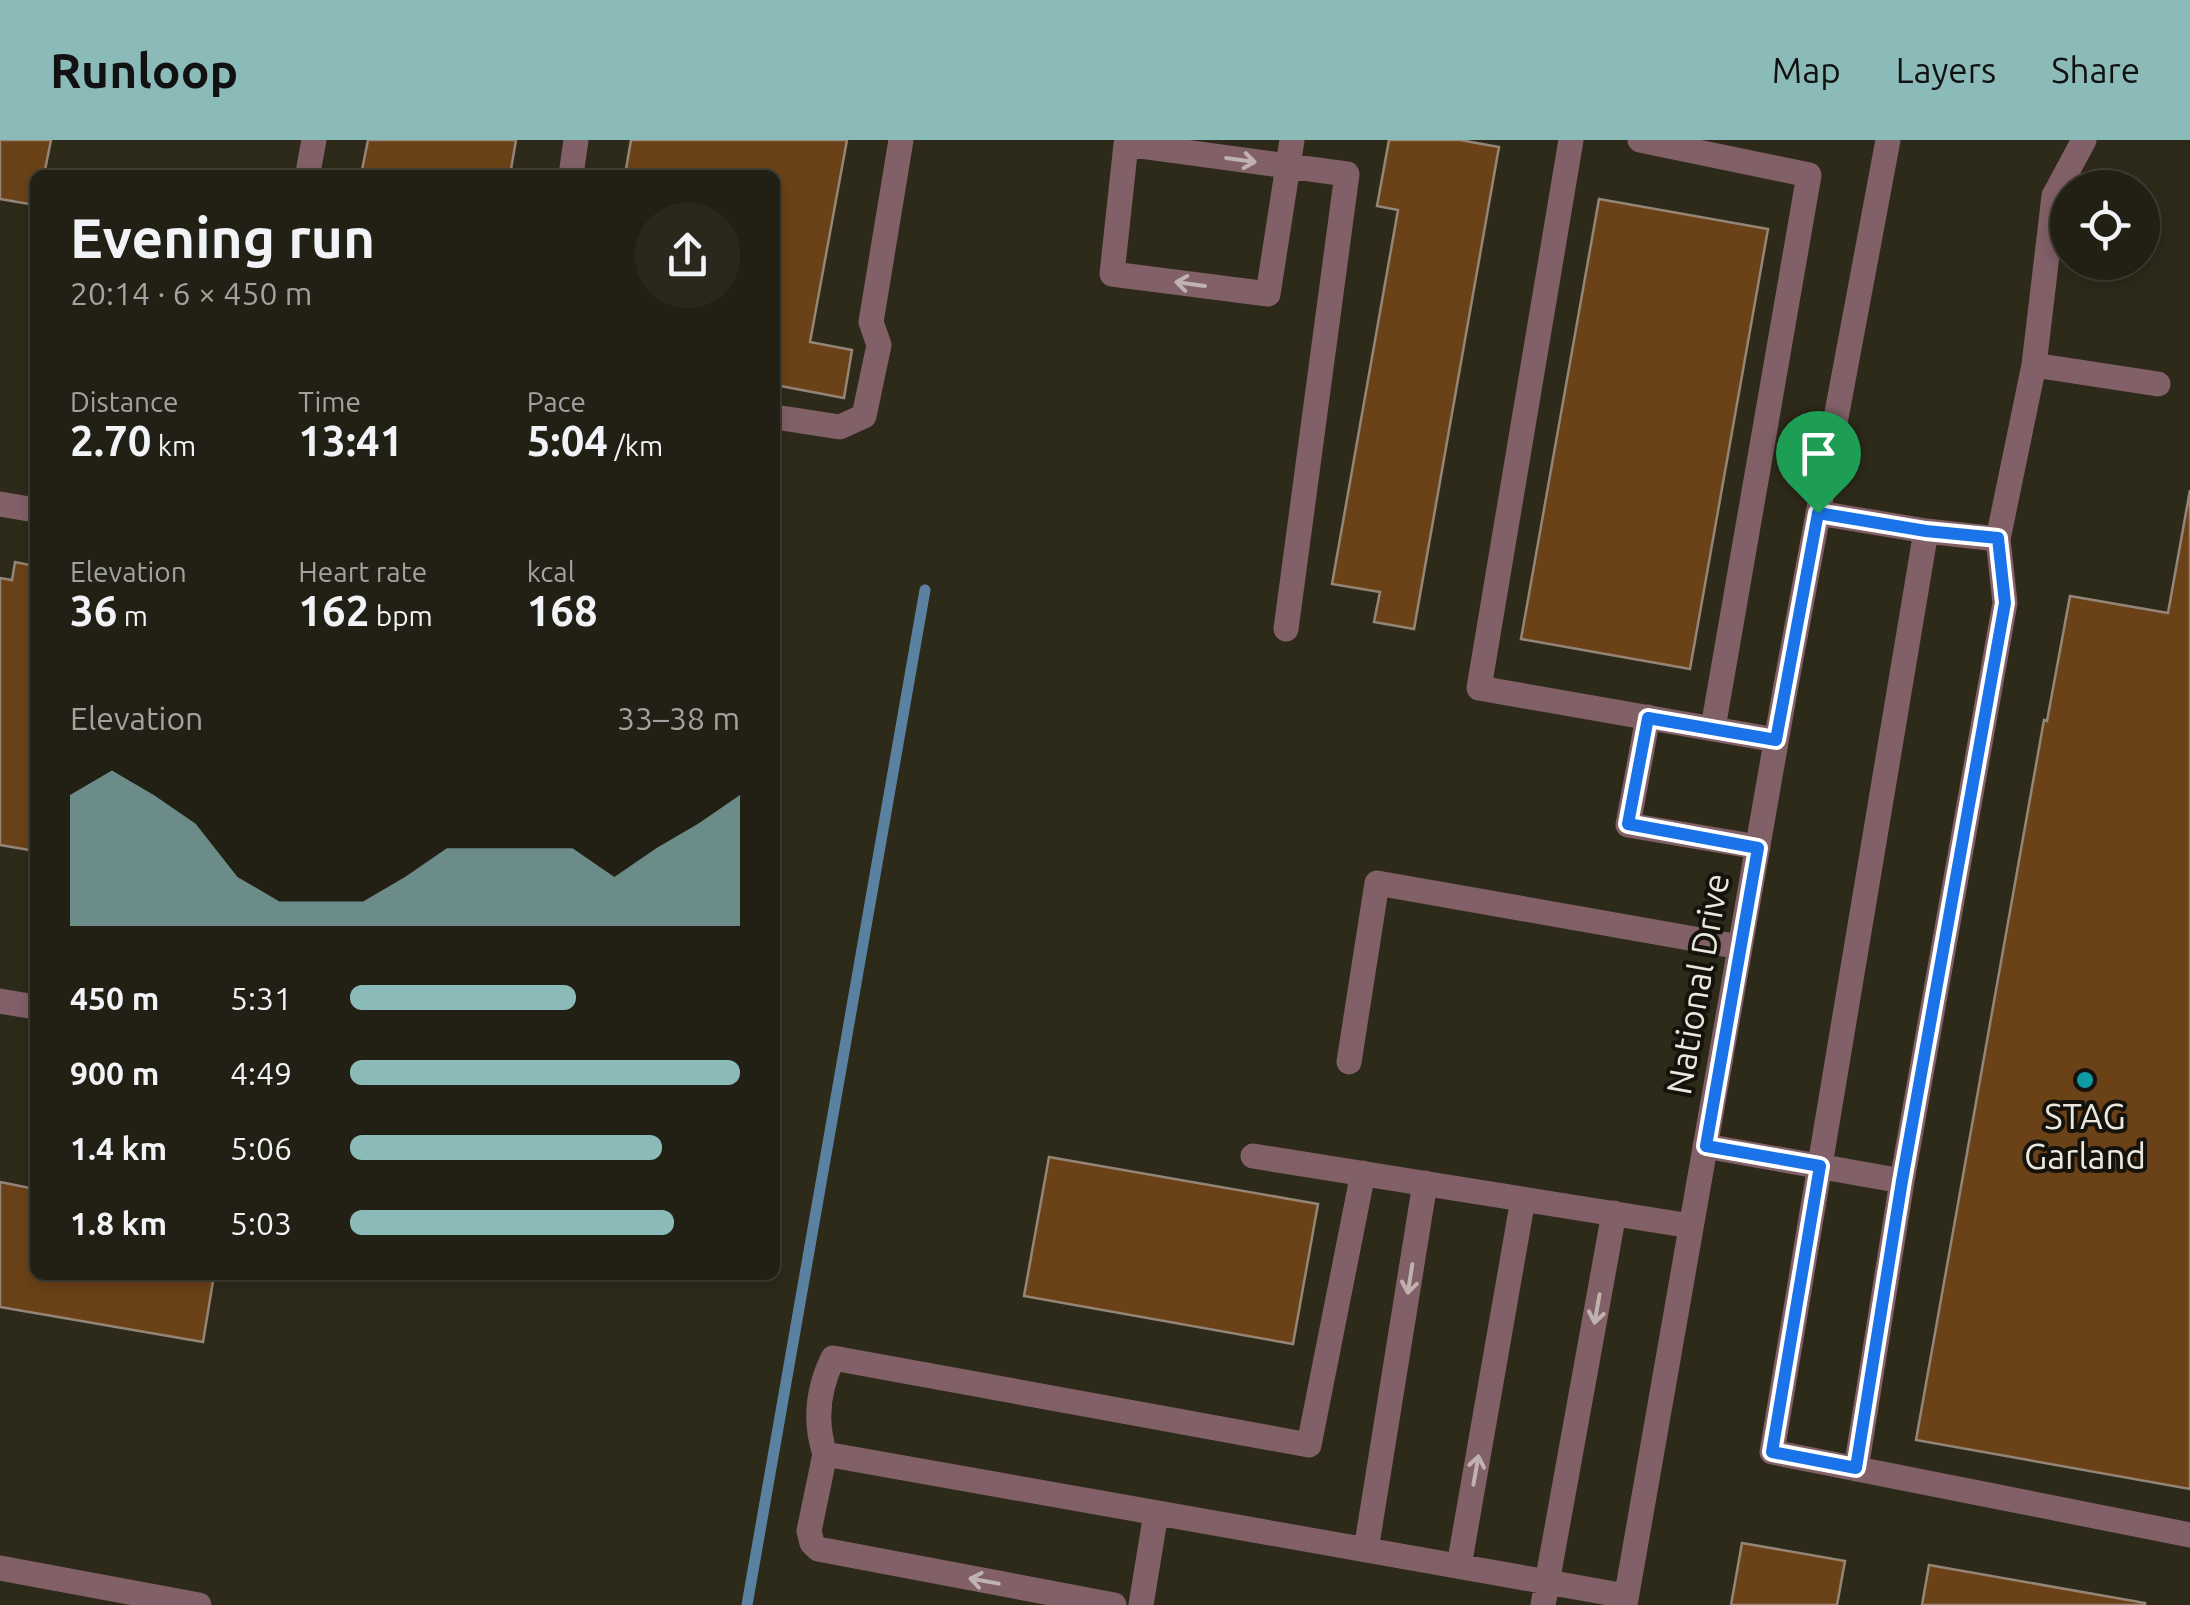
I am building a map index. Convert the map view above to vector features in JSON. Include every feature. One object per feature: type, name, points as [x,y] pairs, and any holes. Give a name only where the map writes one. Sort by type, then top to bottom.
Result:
[{"type":"street","points":[[309,167],[314,140]]},
{"type":"street","points":[[572,170],[576,140]]},
{"type":"street","points":[[780,418],[840,427],[864,416],[880,345],[871,322],[901,140]]},
{"type":"street","points":[[1286,628],[1347,174],[1288,167],[1126,144],[1112,274],[1268,294],[1288,167],[1292,140]]},
{"type":"street","points":[[1571,140],[1479,688],[1776,740]]},
{"type":"street","points":[[1640,140],[1808,175],[1713,728]]},
{"type":"street","name":"National Drive","points":[[1625,1600],[1776,740],[1888,140]]},
{"type":"street","points":[[1856,1468],[1902,1181],[2005,603],[1998,538],[2034,365],[2054,196],[2084,140]]},
{"type":"street","points":[[2034,365],[2158,384]]},
{"type":"street","points":[[0,504],[30,509]]},
{"type":"street","points":[[1818,513],[1998,538]]},
{"type":"street","points":[[1926,531],[1772,1452],[2190,1535]]},
{"type":"street","points":[[1648,718],[1628,824],[1758,848]]},
{"type":"street","points":[[1349,1062],[1377,883],[1740,947]]},
{"type":"street","points":[[0,1001],[30,1006]]},
{"type":"street","points":[[1706,1146],[1902,1181]]},
{"type":"street","points":[[1253,1156],[1691,1226]]},
{"type":"street","points":[[1114,1605],[818,1549],[809,1531],[825,1454],[819,1437],[818,1406],[833,1358],[1309,1445],[1363,1174]]},
{"type":"street","points":[[1366,1550],[1425,1183]]},
{"type":"street","points":[[1459,1566],[1523,1199]]},
{"type":"street","points":[[1546,1593],[1614,1213]]},
{"type":"street","points":[[825,1454],[1459,1566],[1546,1593],[1625,1600]]},
{"type":"street","points":[[1141,1605],[1156,1512]]},
{"type":"street","points":[[0,1568],[200,1605]]},
{"type":"building","points":[[0,140],[51,140],[45,170],[30,170],[30,204],[0,199]]},
{"type":"building","points":[[368,140],[516,140],[511,170],[362,170]]},
{"type":"building","points":[[631,140],[847,140],[810,342],[852,350],[844,398],[780,386],[780,170],[626,170]]},
{"type":"building","points":[[1389,140],[1460,140],[1499,147],[1414,629],[1374,622],[1380,592],[1332,584],[1398,210],[1377,206]]},
{"type":"building","points":[[1599,199],[1768,229],[1690,669],[1521,639]]},
{"type":"building","name":"STAG Garland","points":[[2190,490],[2190,1489],[1916,1440],[2044,720],[2047,721],[2070,596],[2168,613]]},
{"type":"building","points":[[15,562],[30,565],[30,850],[0,845],[0,578],[12,580]]},
{"type":"building","points":[[1049,1157],[1318,1204],[1293,1344],[1024,1296]]},
{"type":"building","points":[[0,1182],[30,1188],[30,1280],[213,1280],[203,1342],[0,1307]]},
{"type":"building","points":[[1742,1543],[1845,1561],[1837,1605],[1731,1605]]},
{"type":"building","points":[[1929,1565],[2145,1603],[2145,1605],[1922,1605]]},
{"type":"waterway","points":[[747,1605],[925,590]]},
{"type":"place","name":"STAG Garland","points":[[2085,1080]]},
{"type":"route","points":[[1818,513],[1998,538],[2005,603],[1902,1181],[1856,1468],[1772,1452],[1820,1166],[1706,1146],[1758,848],[1628,824],[1648,718],[1776,740],[1818,513]]}]
